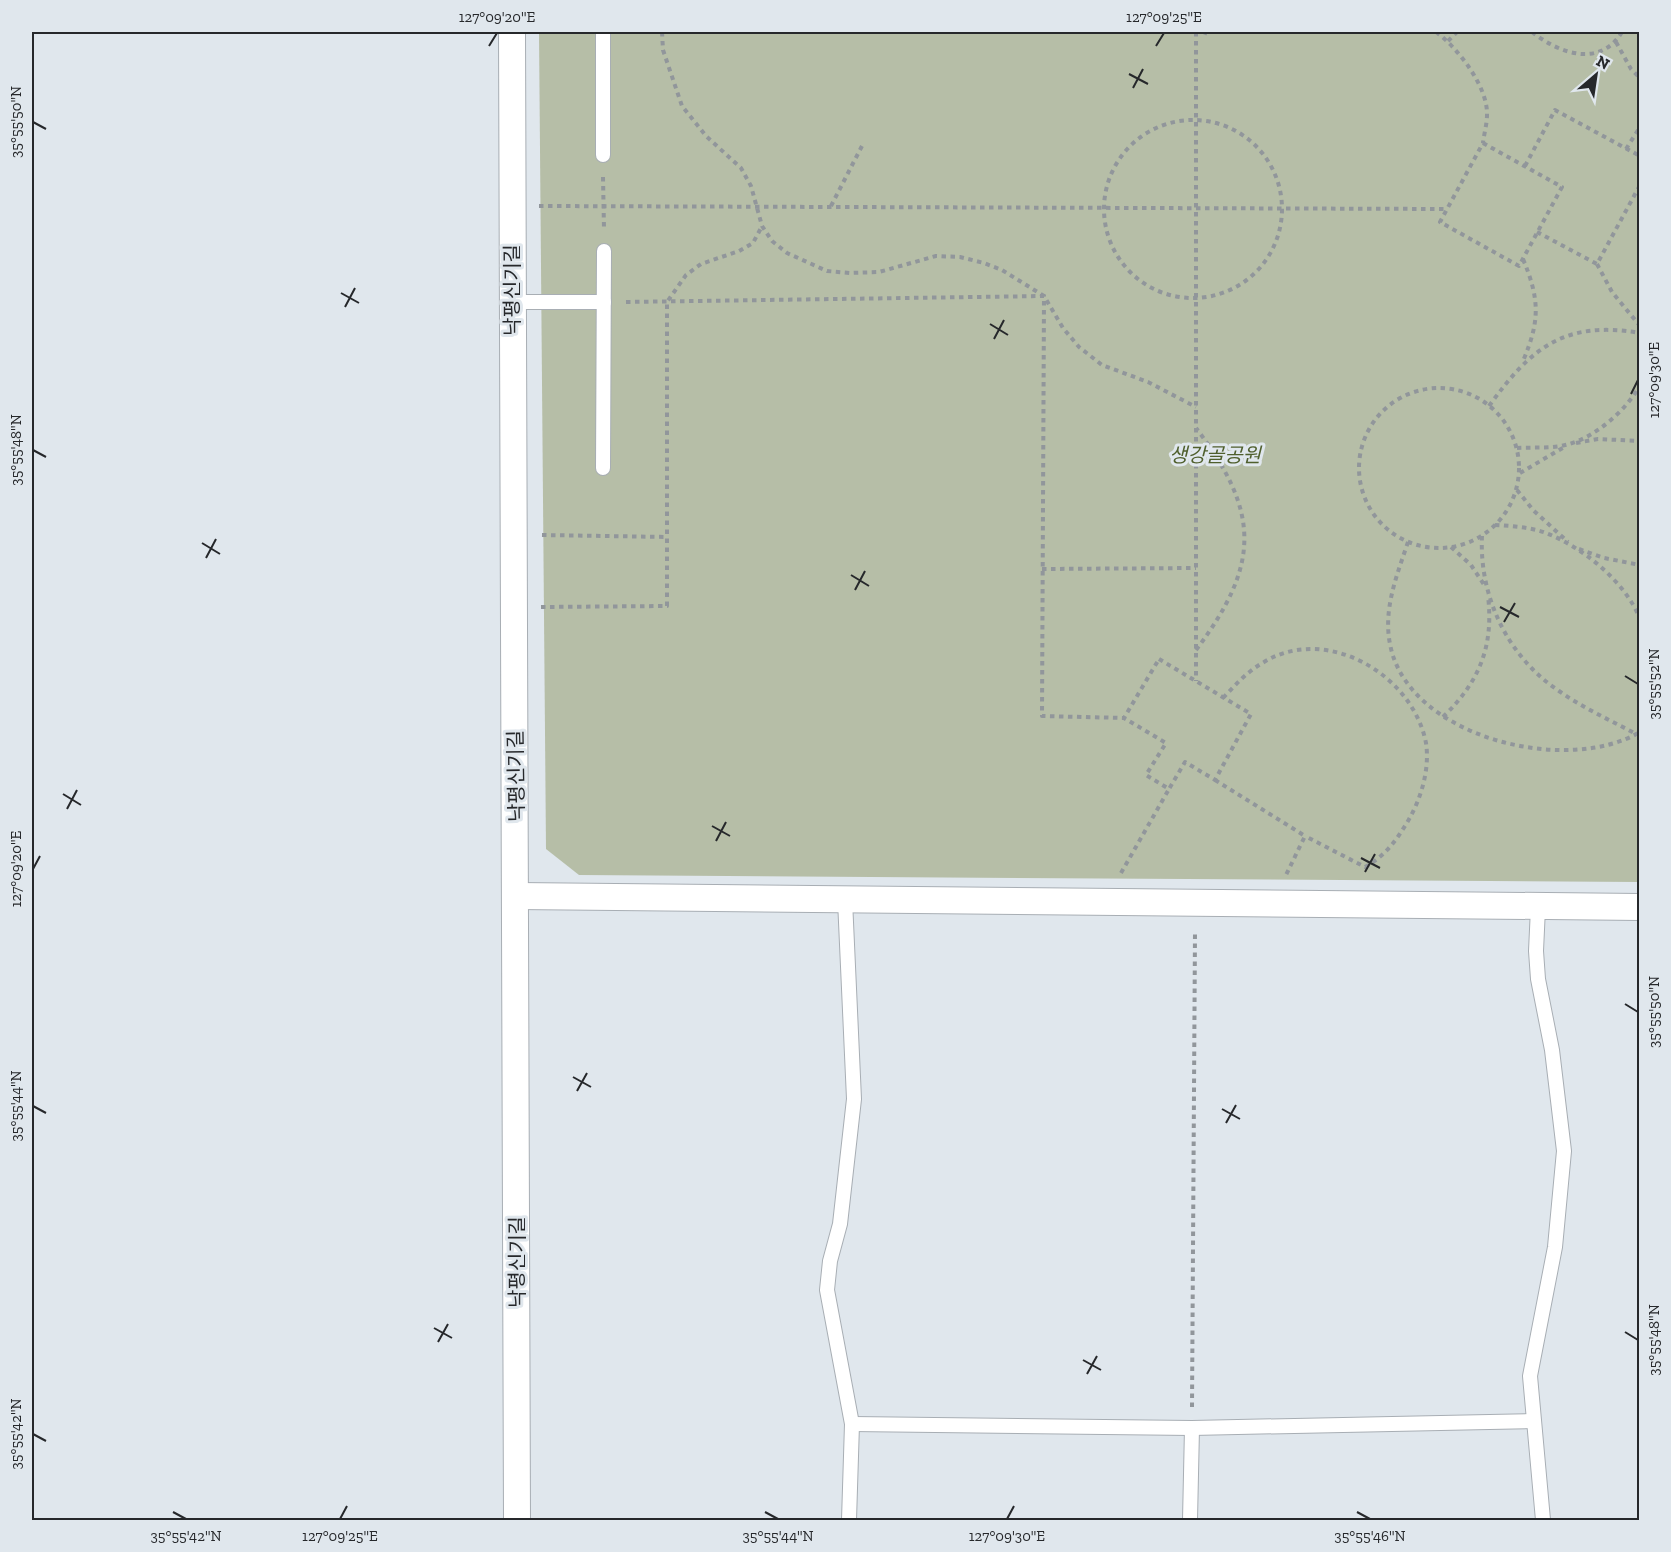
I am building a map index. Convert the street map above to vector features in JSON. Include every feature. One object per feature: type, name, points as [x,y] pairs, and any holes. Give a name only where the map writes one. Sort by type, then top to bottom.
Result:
[{"type":"street","name":"낙평신기길","points":[[512,32],[511,302],[517,896],[517,1521]]},
{"type":"street","points":[[517,896],[1640,908]]},
{"type":"lane","points":[[603,32],[603,155]]},
{"type":"lane","points":[[603,468],[604,251]]},
{"type":"lane","points":[[511,302],[604,302]]},
{"type":"lane","points":[[845,900],[854,1099],[840,1224],[830,1261],[827,1290],[852,1424],[849,1521]]},
{"type":"lane","points":[[1538,908],[1536,951],[1538,979],[1552,1050],[1564,1151],[1555,1247],[1530,1376],[1543,1521]]},
{"type":"lane","points":[[852,1424],[1192,1428],[1533,1421]]},
{"type":"lane","points":[[1190,1521],[1192,1428]]},
{"type":"path","points":[[662,32],[663,50],[682,106],[706,136],[741,168],[751,186],[762,226],[772,241],[787,253],[827,271],[850,273],[879,272],[936,256],[960,257],[1002,270],[1044,296],[1068,334],[1102,365],[1148,382],[1196,407]]},
{"type":"path","points":[[1196,32],[1196,681]]},
{"type":"path","points":[[1203,32],[1208,34],[1209,32]]},
{"type":"path","points":[[1436,32],[1448,41],[1464,60],[1478,84],[1487,112],[1483,143],[1440,222],[1519,266],[1562,187],[1483,143]]},
{"type":"path","points":[[1448,41],[1457,32]]},
{"type":"path","points":[[1532,32],[1550,46],[1578,54],[1602,51],[1616,42],[1622,32]]},
{"type":"path","points":[[1616,42],[1631,69],[1640,78]]},
{"type":"path","points":[[1525,166],[1555,110],[1640,156]]},
{"type":"path","points":[[1196,118],[1226,125],[1252,141],[1272,165],[1282,194],[1282,224],[1271,253],[1252,277],[1226,293],[1196,298],[1167,294],[1142,281],[1121,262],[1108,236],[1103,208],[1108,180],[1121,154],[1142,135],[1167,122],[1196,118]]},
{"type":"path","points":[[1626,149],[1640,128]]},
{"type":"path","points":[[831,207],[863,144]]},
{"type":"path","points":[[603,155],[604,251]]},
{"type":"path","points":[[1597,264],[1640,185]]},
{"type":"path","points":[[512,206],[1447,209]]},
{"type":"path","points":[[514,607],[667,606],[667,302],[686,275],[701,264],[739,251],[753,243],[762,226]]},
{"type":"path","points":[[1537,232],[1597,264],[1612,292],[1640,326]]},
{"type":"path","points":[[1521,364],[1537,323],[1534,291],[1522,259]]},
{"type":"path","points":[[604,302],[1044,296]]},
{"type":"path","points":[[1044,296],[1042,716],[1124,718],[1166,742],[1146,775],[1169,789]]},
{"type":"path","points":[[1489,406],[1521,364],[1539,349],[1563,337],[1618,330],[1640,333]]},
{"type":"path","points":[[1520,473],[1618,413],[1640,385]]},
{"type":"path","points":[[1438,388],[1466,393],[1489,406],[1506,425],[1517,448],[1520,473],[1514,498],[1495,525],[1482,537],[1450,547],[1433,548],[1408,542],[1385,528],[1368,506],[1360,480],[1360,453],[1370,427],[1388,406],[1420,391],[1438,388]]},
{"type":"path","points":[[1196,428],[1222,462],[1233,483],[1241,507],[1244,534],[1243,562],[1234,590],[1223,615],[1196,650]]},
{"type":"path","points":[[1517,448],[1598,439],[1640,441]]},
{"type":"path","points":[[1516,489],[1533,510],[1601,568],[1624,592],[1640,619]]},
{"type":"path","points":[[1495,525],[1518,526],[1545,532],[1574,547],[1604,558],[1640,565]]},
{"type":"path","points":[[513,535],[668,537]]},
{"type":"path","points":[[1443,717],[1472,685],[1488,641],[1490,615],[1481,563],[1482,537]]},
{"type":"path","points":[[1408,542],[1391,595],[1388,622],[1390,645],[1397,667],[1412,690],[1443,717],[1488,737],[1523,747],[1591,748],[1638,733]]},
{"type":"path","points":[[1450,547],[1472,565],[1487,589],[1500,624],[1516,650],[1533,670],[1566,696],[1638,733]]},
{"type":"path","points":[[1042,569],[1196,568]]},
{"type":"path","points":[[1104,903],[1185,762],[1305,836],[1365,867],[1382,858],[1418,805],[1425,773],[1426,744],[1417,716],[1395,686],[1375,668],[1351,655],[1326,649],[1294,651],[1266,660],[1242,677],[1223,698]]},
{"type":"path","points":[[1124,718],[1159,659],[1251,714],[1215,780]]},
{"type":"path","points":[[1271,905],[1305,836]]},
{"type":"path","points":[[1192,1428],[1195,904]]},
{"type":"green space","name":"생강골공원","points":[[539,32],[1639,32],[1639,882],[579,875],[546,849]]}]
